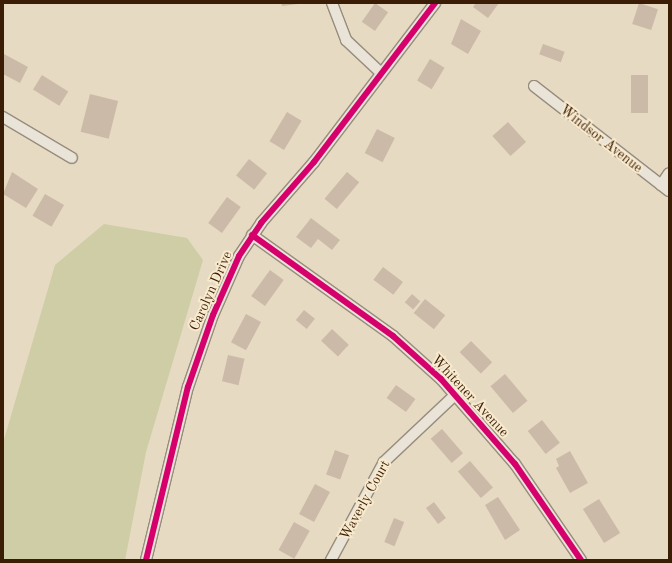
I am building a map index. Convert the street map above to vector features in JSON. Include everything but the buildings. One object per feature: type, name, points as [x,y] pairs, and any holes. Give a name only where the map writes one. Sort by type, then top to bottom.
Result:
[{"type":"street","points":[[332,3],[346,40],[381,73]]},
{"type":"street","name":"Carolyn Drive","points":[[146,560],[178,424],[199,350],[227,279],[252,235],[435,3]]},
{"type":"street","name":"Windsor Avenue","points":[[534,86],[665,188]]},
{"type":"street","points":[[3,117],[72,158]]},
{"type":"street","points":[[665,188],[669,173]]},
{"type":"street","name":"Whitener Avenue","points":[[252,235],[393,336],[456,394],[515,464],[581,560]]},
{"type":"street","name":"Waverly Court","points":[[331,560],[384,462],[456,394]]},
{"type":"green space","points":[[104,224],[187,238],[203,260],[146,452],[125,560],[3,560],[3,443],[55,265]]},
{"type":"cycle path","points":[[146,560],[188,387],[213,315],[239,256],[261,223],[314,162],[435,3]]},
{"type":"cycle path","points":[[252,235],[393,336],[441,379],[515,464],[581,560]]}]
